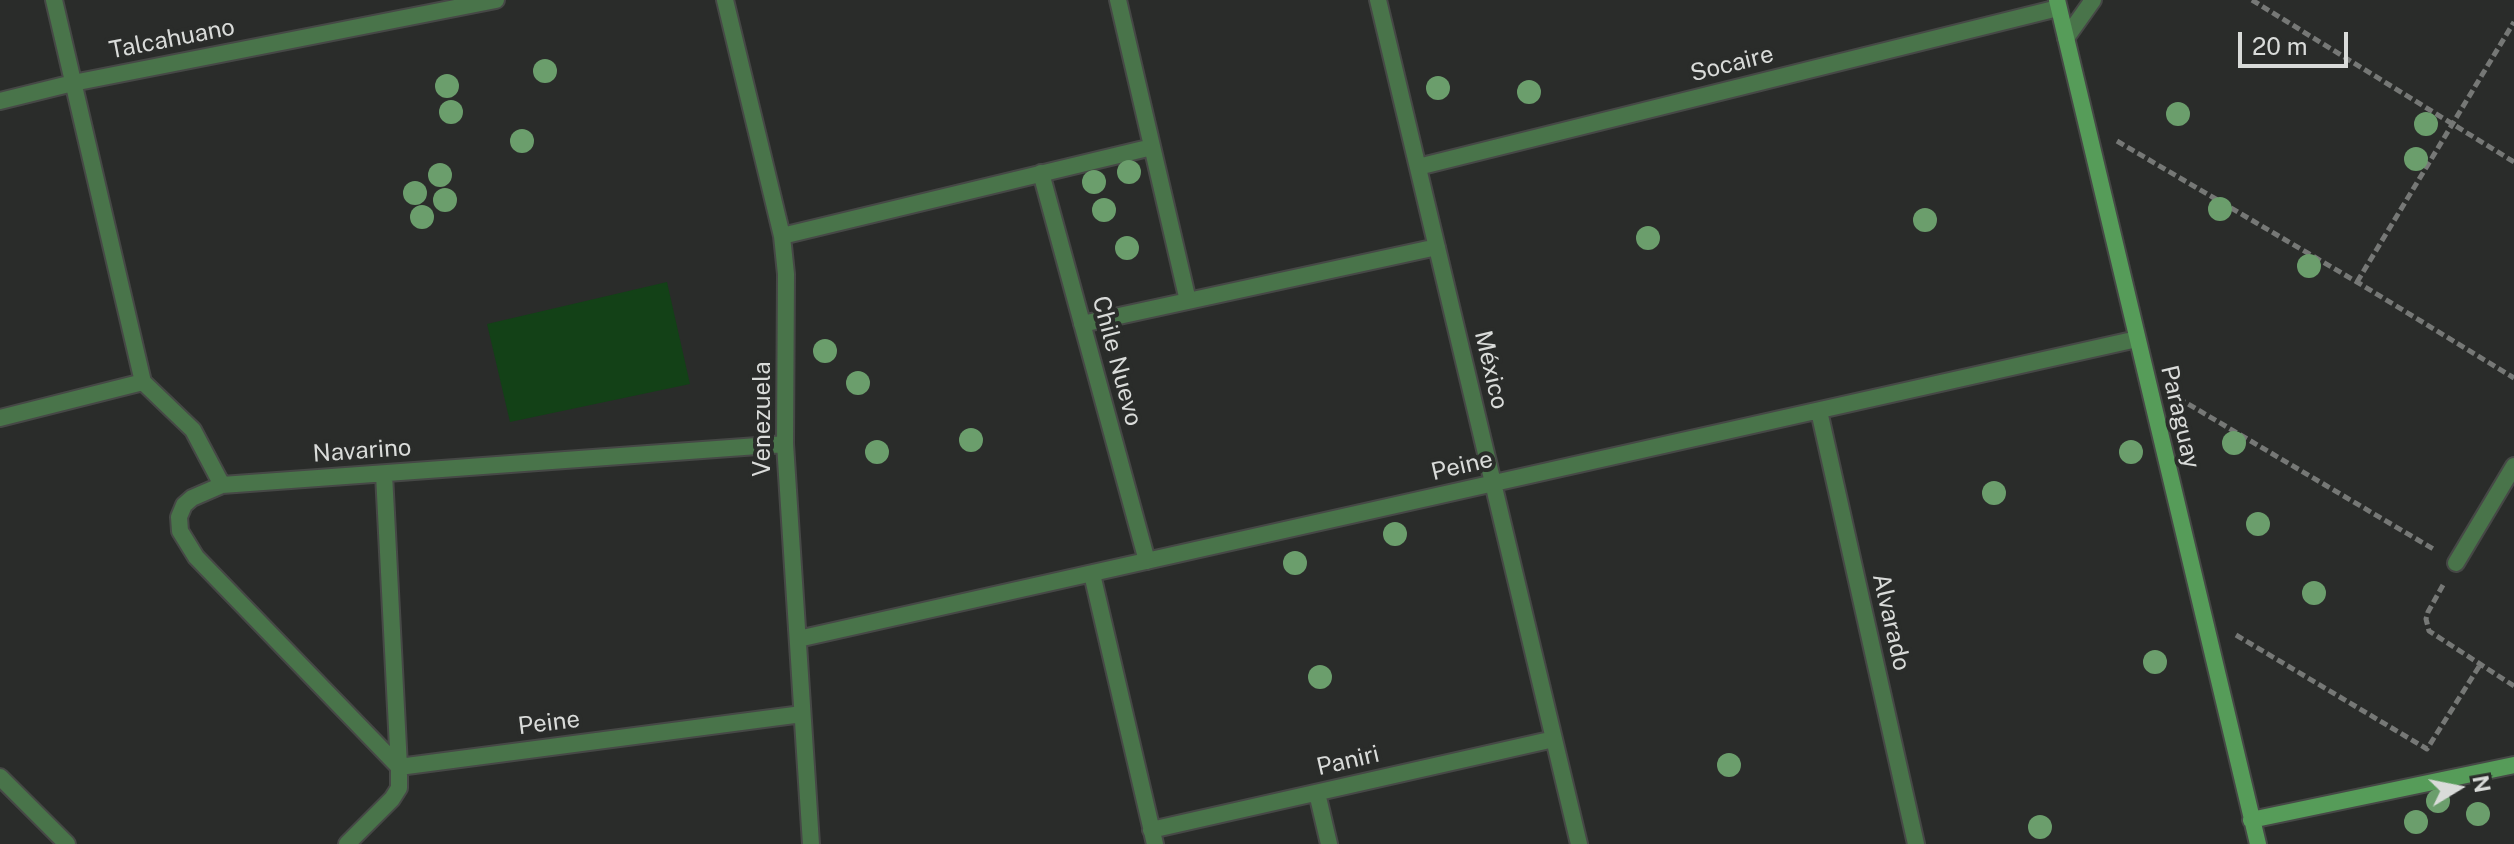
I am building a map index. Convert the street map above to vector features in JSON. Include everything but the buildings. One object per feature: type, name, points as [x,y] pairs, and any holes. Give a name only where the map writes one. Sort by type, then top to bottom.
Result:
[{"type":"street","points":[[54,0],[143,382],[193,430],[222,485],[192,498],[184,505],[179,517],[180,531],[196,557],[399,767]]},
{"type":"street","name":"Talcahuano","points":[[0,101],[73,83],[496,0]]},
{"type":"street","name":"Venezuela","points":[[725,0],[782,236],[787,313],[785,444],[811,844]]},
{"type":"street","points":[[1118,0],[1188,301]]},
{"type":"street","name":"México","points":[[1378,0],[1579,844]]},
{"type":"street","points":[[2066,38],[2093,0]]},
{"type":"street","name":"Socaire","points":[[1418,167],[2058,4]]},
{"type":"street","name":"Paraguay","points":[[2058,4],[2258,844]]},
{"type":"street","points":[[782,236],[1152,147]]},
{"type":"street","name":"Chile Nuevo","points":[[1041,173],[1147,561]]},
{"type":"street","points":[[1082,324],[1437,247]]},
{"type":"street","name":"Peine","points":[[798,639],[2137,339]]},
{"type":"street","points":[[0,418],[143,382]]},
{"type":"street","name":"Alvarado","points":[[1819,411],[1916,844]]},
{"type":"street","name":"Navarino","points":[[222,485],[785,444]]},
{"type":"street","points":[[2456,563],[2514,466]]},
{"type":"street","points":[[347,844],[399,788],[384,474]]},
{"type":"street","points":[[1092,574],[1153,837]]},
{"type":"street","name":"Peine","points":[[399,767],[802,714]]},
{"type":"street","name":"Paniri","points":[[1153,837],[1317,793],[1554,739]]},
{"type":"street","points":[[2251,820],[2514,765]]},
{"type":"street","points":[[0,777],[67,844]]},
{"type":"street","points":[[1317,793],[1329,844]]},
{"type":"path","points":[[2252,0],[2514,162]]},
{"type":"path","points":[[2357,282],[2514,22]]},
{"type":"path","points":[[2085,122],[2514,378]]},
{"type":"path","points":[[2146,380],[2456,563],[2428,612],[2426,624],[2433,635],[2514,686]]},
{"type":"path","points":[[2202,614],[2427,749],[2480,665]]},
{"type":"green space","points":[[667,282],[690,384],[510,422],[487,324]]}]
